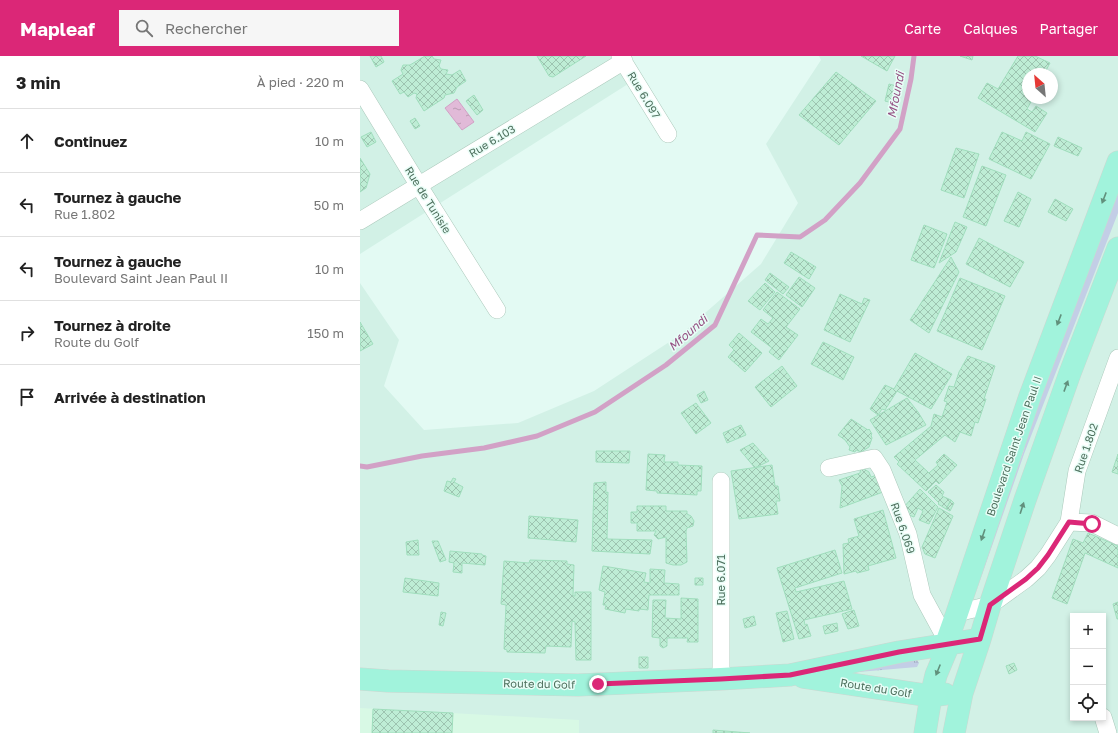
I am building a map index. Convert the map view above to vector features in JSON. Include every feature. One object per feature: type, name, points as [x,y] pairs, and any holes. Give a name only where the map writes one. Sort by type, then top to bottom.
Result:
[{"type":"main road","name":"Boulevard Saint Jean Paul II","points":[[925,733],[936,675],[1030,396],[1118,162]]},
{"type":"main road","points":[[954,733],[962,693],[1033,477],[1070,373],[1118,248]]},
{"type":"main road","name":"Route du Golf","points":[[360,679],[388,681],[578,685],[790,675],[948,642],[980,639]]},
{"type":"main road","name":"Route du Golf","points":[[790,675],[931,696],[962,693]]},
{"type":"street","name":"Rue 6.097","points":[[622,59],[668,134]]},
{"type":"street","name":"Rue 6.103","points":[[360,221],[419,186],[622,59]]},
{"type":"street","name":"Rue de Tunisie","points":[[360,89],[497,310]]},
{"type":"street","name":"Rue 1.802","points":[[990,605],[1026,579],[1038,568],[1069,522],[1077,471],[1113,386],[1118,358]]},
{"type":"street","name":"Rue 6.069","points":[[829,468],[874,458],[882,470],[908,534],[922,595],[948,642]]},
{"type":"street","name":"Rue 6.071","points":[[721,481],[721,679]]},
{"type":"street","points":[[1069,522],[1092,524],[1118,536]]},
{"type":"street","points":[[957,612],[990,605]]},
{"type":"shaded area","points":[[360,56],[627,56],[628,84],[360,254]]},
{"type":"shaded area","points":[[819,56],[1118,56],[1118,733],[360,733],[360,283],[399,340],[384,386],[424,430],[518,423],[594,391],[680,335],[761,264],[798,203],[766,144],[821,60]]},
{"type":"shaded area","points":[[360,708],[579,720],[579,733],[360,733]]},
{"type":"green space","points":[[1118,193],[1118,213],[1024,454],[975,595],[1005,502],[1024,450],[1027,434],[1057,348]]},
{"type":"green space","points":[[917,660],[919,663],[917,667],[835,674],[835,671]]},
{"type":"water","points":[[457,99],[474,122],[462,130],[445,108]]},
{"type":"building","points":[[370,56],[381,56],[384,62],[376,67]]},
{"type":"building","points":[[425,56],[432,56],[434,59],[441,60],[439,66],[441,69],[448,70],[446,74],[452,75],[460,70],[466,81],[457,87],[454,93],[445,95],[444,98],[424,111],[416,98],[417,94],[414,93],[408,97],[404,92],[400,94],[392,81],[403,74],[401,70],[403,65],[410,65]]},
{"type":"building","points":[[537,56],[586,56],[553,77],[549,76]]},
{"type":"building","points":[[861,56],[895,56],[887,71]]},
{"type":"building","points":[[960,56],[973,56],[972,60]]},
{"type":"building","points":[[1018,56],[1035,56],[1050,63],[1047,68],[1022,68],[1022,104],[1030,104],[1027,109],[1032,112],[1036,106],[1047,113],[1035,132],[978,98],[987,83],[998,89]]},
{"type":"building","points":[[836,72],[876,101],[839,145],[799,115]]},
{"type":"building","points":[[889,84],[900,87],[896,104],[885,101]]},
{"type":"building","points":[[474,95],[483,110],[477,115],[466,101]]},
{"type":"building","points":[[415,118],[420,126],[415,129],[410,121]]},
{"type":"building","points":[[371,132],[376,142],[367,147],[361,137]]},
{"type":"building","points":[[1002,132],[1022,141],[1026,132],[1050,144],[1031,179],[989,159]]},
{"type":"building","points":[[1058,137],[1082,148],[1078,156],[1054,146]]},
{"type":"building","points":[[956,148],[979,154],[964,198],[941,190]]},
{"type":"building","points":[[360,158],[370,174],[366,188],[360,192]]},
{"type":"building","points":[[982,166],[1006,175],[986,226],[963,217]]},
{"type":"building","points":[[1018,192],[1031,199],[1019,227],[1004,221]]},
{"type":"building","points":[[1055,199],[1073,209],[1066,221],[1048,212]]},
{"type":"building","points":[[955,222],[967,227],[956,252],[939,263]]},
{"type":"building","points":[[924,225],[947,234],[934,268],[911,260]]},
{"type":"building","points":[[979,238],[1024,262],[1010,287],[966,264]]},
{"type":"building","points":[[791,252],[816,267],[809,279],[784,263]]},
{"type":"building","points":[[951,257],[959,272],[929,333],[910,320]]},
{"type":"building","points":[[770,273],[789,287],[783,294],[765,280]]},
{"type":"building","points":[[799,277],[815,288],[802,307],[786,295]]},
{"type":"building","points":[[960,278],[1005,296],[982,350],[937,331]]},
{"type":"building","points":[[765,283],[775,292],[760,310],[748,301]]},
{"type":"building","points":[[777,292],[800,309],[786,327],[798,335],[779,360],[769,352],[772,348],[751,332],[761,319],[768,324],[773,318],[763,310]]},
{"type":"building","points":[[840,294],[862,304],[864,298],[870,300],[850,342],[824,330]]},
{"type":"building","points":[[360,322],[373,344],[360,351]]},
{"type":"building","points":[[739,333],[762,353],[745,372],[728,357],[734,350],[729,345]]},
{"type":"building","points":[[823,342],[854,357],[843,380],[811,364]]},
{"type":"building","points":[[915,353],[952,374],[931,409],[897,391],[885,410],[882,409],[878,415],[870,409],[885,385],[894,389]]},
{"type":"building","points":[[968,356],[995,366],[984,399],[986,399],[978,423],[975,422],[971,436],[960,432],[955,442],[945,435],[915,460],[929,473],[938,465],[936,462],[944,454],[957,465],[939,484],[936,481],[926,491],[897,464],[899,462],[894,457],[931,426],[934,414],[942,417],[947,402],[944,401],[949,386],[954,387],[959,372]]},
{"type":"building","points":[[782,366],[797,386],[771,407],[755,387]]},
{"type":"building","points":[[704,391],[708,400],[701,403],[697,395]]},
{"type":"building","points":[[907,398],[926,425],[886,445],[870,420]]},
{"type":"building","points":[[696,403],[711,423],[696,434],[681,413]]},
{"type":"building","points":[[851,419],[868,430],[869,429],[872,434],[869,447],[861,452],[849,450],[850,447],[845,440],[838,435]]},
{"type":"building","points":[[741,425],[746,435],[727,443],[723,433]]},
{"type":"building","points":[[753,443],[769,461],[755,468],[740,450]]},
{"type":"building","points":[[596,451],[630,451],[629,463],[596,462]]},
{"type":"building","points":[[648,454],[665,455],[664,462],[678,462],[678,465],[702,466],[701,491],[697,491],[697,495],[657,493],[657,491],[646,490]]},
{"type":"building","points":[[1118,454],[1118,474],[1112,472]]},
{"type":"building","points":[[772,465],[775,486],[778,486],[780,501],[776,501],[778,514],[739,519],[731,471]]},
{"type":"building","points":[[861,467],[869,472],[871,477],[877,475],[883,492],[840,508],[842,486],[839,480],[860,473]]},
{"type":"building","points":[[453,478],[456,479],[454,482],[463,487],[459,497],[444,491],[447,481],[451,482]]},
{"type":"building","points":[[606,482],[606,493],[608,492],[607,539],[652,540],[650,554],[592,551],[594,483]]},
{"type":"building","points":[[936,485],[944,492],[942,496],[951,500],[946,509],[938,504],[939,503],[928,492]]},
{"type":"building","points":[[920,489],[938,507],[929,524],[919,520],[923,511],[918,508],[914,517],[904,513],[903,508]]},
{"type":"building","points":[[951,500],[954,503],[950,511],[946,509]]},
{"type":"building","points":[[637,506],[666,506],[666,511],[687,511],[687,514],[691,516],[694,521],[693,526],[687,528],[686,531],[687,562],[681,565],[666,563],[666,537],[658,539],[654,535],[656,531],[637,531],[637,523],[631,523],[631,512],[637,512]]},
{"type":"building","points":[[939,508],[953,516],[935,558],[925,554],[922,547]]},
{"type":"building","points":[[883,510],[896,558],[868,566],[869,570],[844,574],[843,544],[849,543],[848,539],[859,536],[854,519]]},
{"type":"building","points":[[529,516],[578,520],[576,542],[528,538]]},
{"type":"building","points":[[1088,533],[1118,546],[1118,568],[1085,553],[1067,604],[1052,598],[1073,539],[1083,543]]},
{"type":"building","points":[[418,540],[419,555],[407,555],[406,542]]},
{"type":"building","points":[[432,541],[438,541],[446,560],[440,562]]},
{"type":"building","points":[[835,550],[842,573],[795,588],[796,592],[844,581],[852,609],[804,620],[811,636],[799,639],[777,568]]},
{"type":"building","points":[[450,551],[482,554],[486,556],[485,565],[462,563],[462,573],[453,572],[454,563],[449,562]]},
{"type":"building","points":[[530,560],[567,561],[567,564],[574,565],[573,596],[575,596],[575,592],[591,592],[591,660],[576,660],[575,622],[572,621],[571,647],[546,646],[545,653],[507,652],[507,650],[504,649],[506,605],[501,604],[504,561],[529,563]]},
{"type":"building","points":[[603,566],[646,573],[644,582],[650,583],[650,569],[665,570],[664,583],[679,584],[679,595],[649,595],[648,610],[639,609],[639,611],[626,609],[625,613],[605,609],[606,605],[603,605],[605,592],[599,590]]},
{"type":"building","points":[[405,578],[439,583],[438,596],[403,592]]},
{"type":"building","points":[[695,578],[703,578],[703,585],[695,585]]},
{"type":"building","points":[[681,598],[698,599],[698,642],[687,642],[688,638],[667,638],[667,646],[663,648],[660,646],[660,638],[652,637],[653,600],[666,600],[665,618],[681,619]]},
{"type":"building","points":[[1118,602],[1118,619],[1117,619],[1113,604]]},
{"type":"building","points":[[854,610],[859,626],[848,629],[842,614]]},
{"type":"building","points":[[787,611],[794,639],[783,642],[776,613]]},
{"type":"building","points":[[441,612],[446,613],[443,626],[439,625]]},
{"type":"building","points":[[754,616],[756,625],[745,628],[743,619]]},
{"type":"building","points":[[837,623],[838,631],[825,634],[823,626]]},
{"type":"building","points":[[639,657],[648,657],[648,668],[639,668]]},
{"type":"building","points":[[1014,663],[1017,670],[1009,674],[1006,666]]},
{"type":"building","points":[[373,709],[453,713],[452,733],[372,733]]},
{"type":"building","points":[[713,730],[750,733],[713,733]]},
{"type":"waterway","name":"Mfoundi","points":[[360,466],[367,467],[422,456],[484,448],[537,436],[595,412],[666,365],[715,325],[757,235],[800,237],[825,220],[860,183],[900,129],[911,79],[914,56]]},
{"type":"route","points":[[598,684],[790,675],[899,652],[980,639],[990,605],[1026,579],[1038,568],[1069,522],[1092,524]]}]
